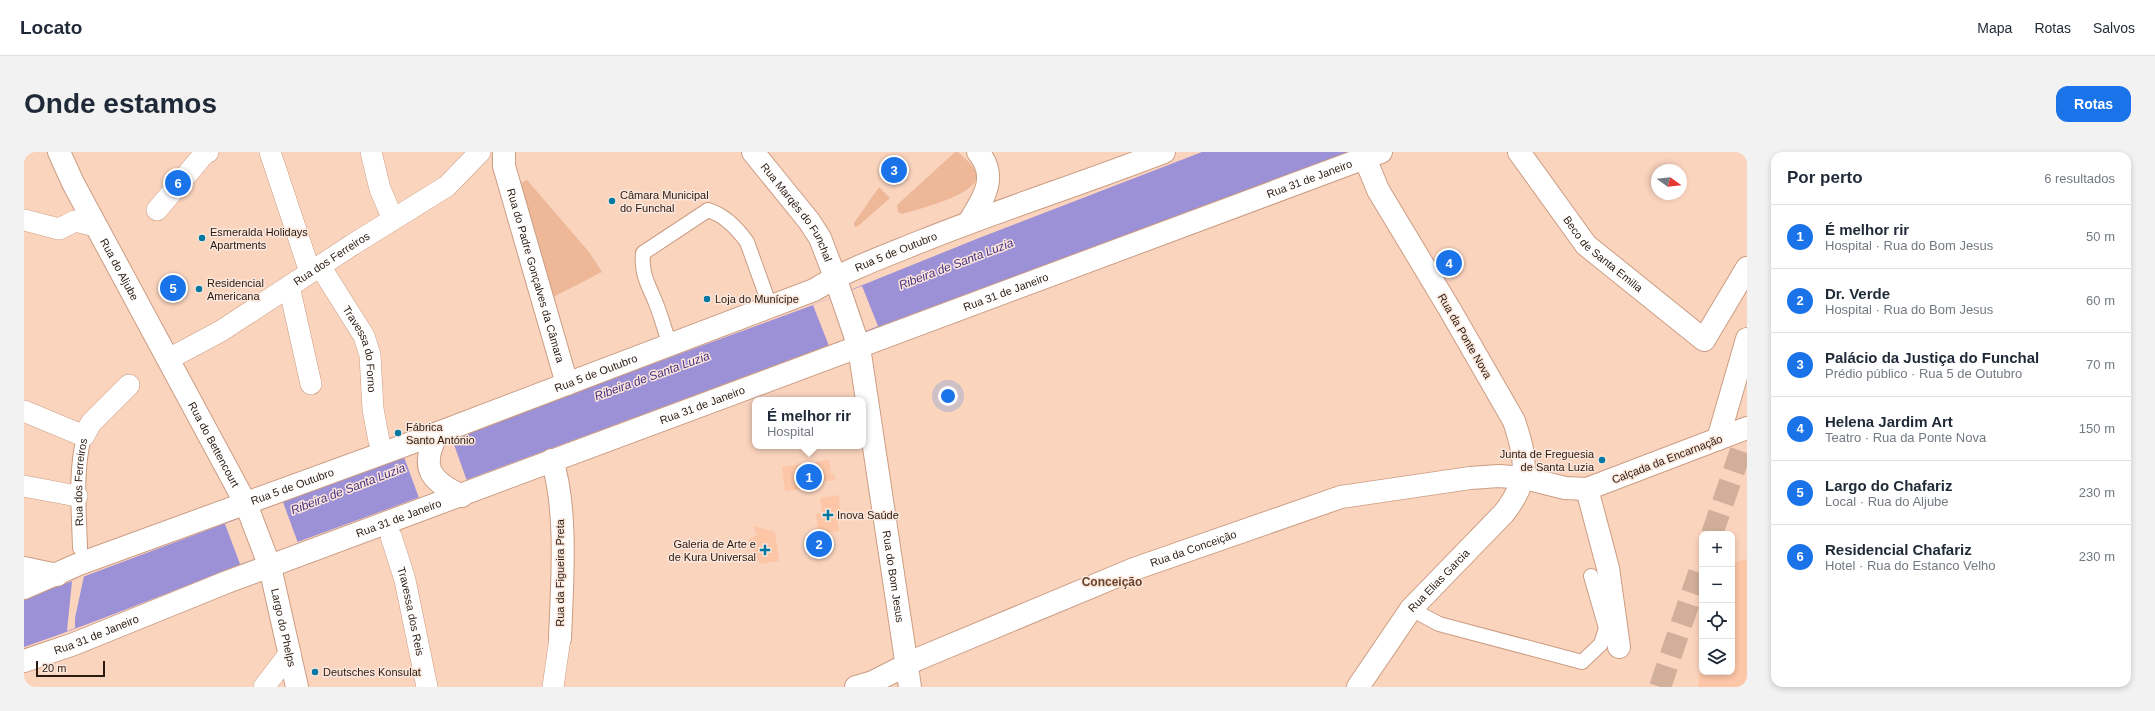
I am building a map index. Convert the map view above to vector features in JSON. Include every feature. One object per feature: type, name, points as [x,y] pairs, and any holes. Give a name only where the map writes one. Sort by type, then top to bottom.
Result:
[{"type":"street","name":"Rua do Aljube","points":[[59,152],[96,226],[183,385]]},
{"type":"street","points":[[157,210],[206,152]]},
{"type":"street","name":"Travessa do Forno","points":[[270,152],[315,269],[364,336],[370,355],[373,409],[380,441]]},
{"type":"street","points":[[372,152],[380,189],[393,219]]},
{"type":"street","name":"Rua dos Ferreiros","points":[[176,355],[222,331],[315,269],[447,186],[480,152]]},
{"type":"street","name":"Rua Marqês do Funchal","points":[[753,152],[809,220],[820,238],[857,341]]},
{"type":"street","points":[[969,222],[986,195],[989,183],[988,171],[978,152]]},
{"type":"street","name":"Rua 5 de Outubro","points":[[24,588],[57,575],[79,564],[248,509],[434,440],[567,384],[670,344],[814,290],[838,285],[969,222],[1084,183],[1164,152]]},
{"type":"street","name":"Beco de Santa Emilia","points":[[1519,152],[1586,245],[1704,340],[1747,268]]},
{"type":"street","name":"Rua 31 de Janeiro","points":[[24,661],[74,644],[227,582],[267,561],[455,492],[552,460],[857,341],[1369,154]]},
{"type":"street","name":"Rua da Ponte Nova","points":[[1369,154],[1378,190],[1449,308],[1514,421],[1521,441],[1524,478]]},
{"type":"street","name":"Rua do Padre Gonçalves da Câmara","points":[[504,159],[567,384]]},
{"type":"street","points":[[24,220],[59,229],[75,221],[96,226]]},
{"type":"street","points":[[289,286],[311,384]]},
{"type":"street","points":[[1718,439],[1747,339]]},
{"type":"street","name":"Rua do Bom Jesus","points":[[857,341],[866,397]]},
{"type":"street","name":"Rua dos Ferreiros","points":[[84,436],[91,423],[128,385]]},
{"type":"street","name":"Rua do Bettencourt","points":[[183,385],[248,509],[267,561]]},
{"type":"street","name":"Rua do Bom Jesus","points":[[866,399],[910,687]]},
{"type":"street","points":[[24,411],[84,436]]},
{"type":"street","name":"Calçada da Encarnação","points":[[1524,478],[1564,488],[1587,489],[1747,428]]},
{"type":"street","points":[[434,440],[428,456],[431,472],[436,479],[455,492]]},
{"type":"street","name":"Rua da Figueira Preta","points":[[552,460],[557,474],[560,502],[562,575],[560,638],[553,687]]},
{"type":"street","name":"Rua da Conceição","points":[[856,687],[884,677],[907,664],[1134,569],[1341,497],[1470,478],[1499,476],[1524,478]]},
{"type":"street","name":"Rua Elias Garcia","points":[[1358,687],[1411,609],[1504,513],[1515,499],[1524,478]]},
{"type":"street","points":[[24,486],[77,496]]},
{"type":"street","points":[[1587,489],[1608,568],[1619,647]]},
{"type":"street","name":"Travessa dos Reis","points":[[392,536],[405,580],[427,687]]},
{"type":"street","name":"Largo do Phelps","points":[[267,561],[297,687]]},
{"type":"street","points":[[24,568],[57,575]]},
{"type":"street","points":[[264,687],[290,653]]},
{"type":"lane","points":[[670,344],[657,305],[644,278],[642,267],[643,253],[708,210],[719,214],[740,233],[747,242],[770,306]]},
{"type":"lane","name":"Rua dos Ferreiros","points":[[80,548],[77,496],[78,459],[84,436]]},
{"type":"lane","points":[[1411,609],[1439,624],[1582,662],[1601,644],[1606,628],[1591,576]]},
{"type":"shaded area","points":[[955,152],[958,152],[971,164],[975,170],[975,181],[970,188],[948,200],[902,214],[898,212],[897,205]]},
{"type":"shaded area","points":[[527,180],[589,252],[602,272],[553,297],[517,185]]},
{"type":"shaded area","points":[[879,187],[890,198],[857,227],[854,226],[854,223]]},
{"type":"shaded area","points":[[829,460],[831,474],[834,474],[835,480],[812,483],[812,488],[785,491],[782,467]]},
{"type":"shaded area","name":"Inova Saúde","points":[[839,495],[840,517],[837,517],[839,531],[827,533],[830,555],[813,557],[809,533],[818,531],[816,514],[822,513],[820,498]]},
{"type":"shaded area","name":"Galeria de Arte e de Kura Universal","points":[[753,526],[775,532],[779,561],[760,564],[748,540],[757,535]]},
{"type":"shaded area","points":[[1747,559],[1747,687],[1698,687],[1700,675],[1735,675],[1735,562]]},
{"type":"water","name":"Ribeira de Santa Luzia","points":[[1202,152],[1352,152],[303,540],[94,622],[24,647],[24,599],[529,409],[813,305],[979,238]]},
{"type":"pier","points":[[862,286],[878,326],[829,346],[813,305]]},
{"type":"pier","points":[[452,439],[467,481],[419,498],[404,457]]},
{"type":"pier","points":[[283,502],[298,543],[240,564],[225,524]]},
{"type":"pier","points":[[84,576],[75,618],[75,628],[67,631],[72,581]]},
{"type":"tunnel","points":[[1713,531],[1747,433]]},
{"type":"tunnel","points":[[1660,687],[1701,567]]},
{"type":"place","name":"Palácio da Justiça do Funchal","points":[[894,170]]},
{"type":"place","name":"Residencial Chafariz","points":[[178,183]]},
{"type":"place","name":"Câmara Municipal do Funchal","points":[[612,201]]},
{"type":"place","name":"Esmeralda Holidays Apartments","points":[[202,238]]},
{"type":"place","name":"Helena Jardim Art","points":[[1449,263]]},
{"type":"place","name":"Largo do Chafariz","points":[[173,288]]},
{"type":"place","name":"Residencial Americana","points":[[199,289]]},
{"type":"place","name":"Loja do Munícipe","points":[[707,299]]},
{"type":"place","name":"Fábrica Santo António","points":[[398,433]]},
{"type":"place","name":"Junta de Freguesia de Santa Luzia","points":[[1602,460]]},
{"type":"place","name":"É melhor rir","points":[[809,477]]},
{"type":"place","name":"Inova Saúde","points":[[828,515]]},
{"type":"place","name":"Dr. Verde","points":[[819,544]]},
{"type":"place","name":"Galeria de Arte e de Kura Universal","points":[[765,550]]},
{"type":"place","name":"Deutsches Konsulat","points":[[315,672]]},
{"type":"district","name":"Conceição","points":[[1112,582]]}]
